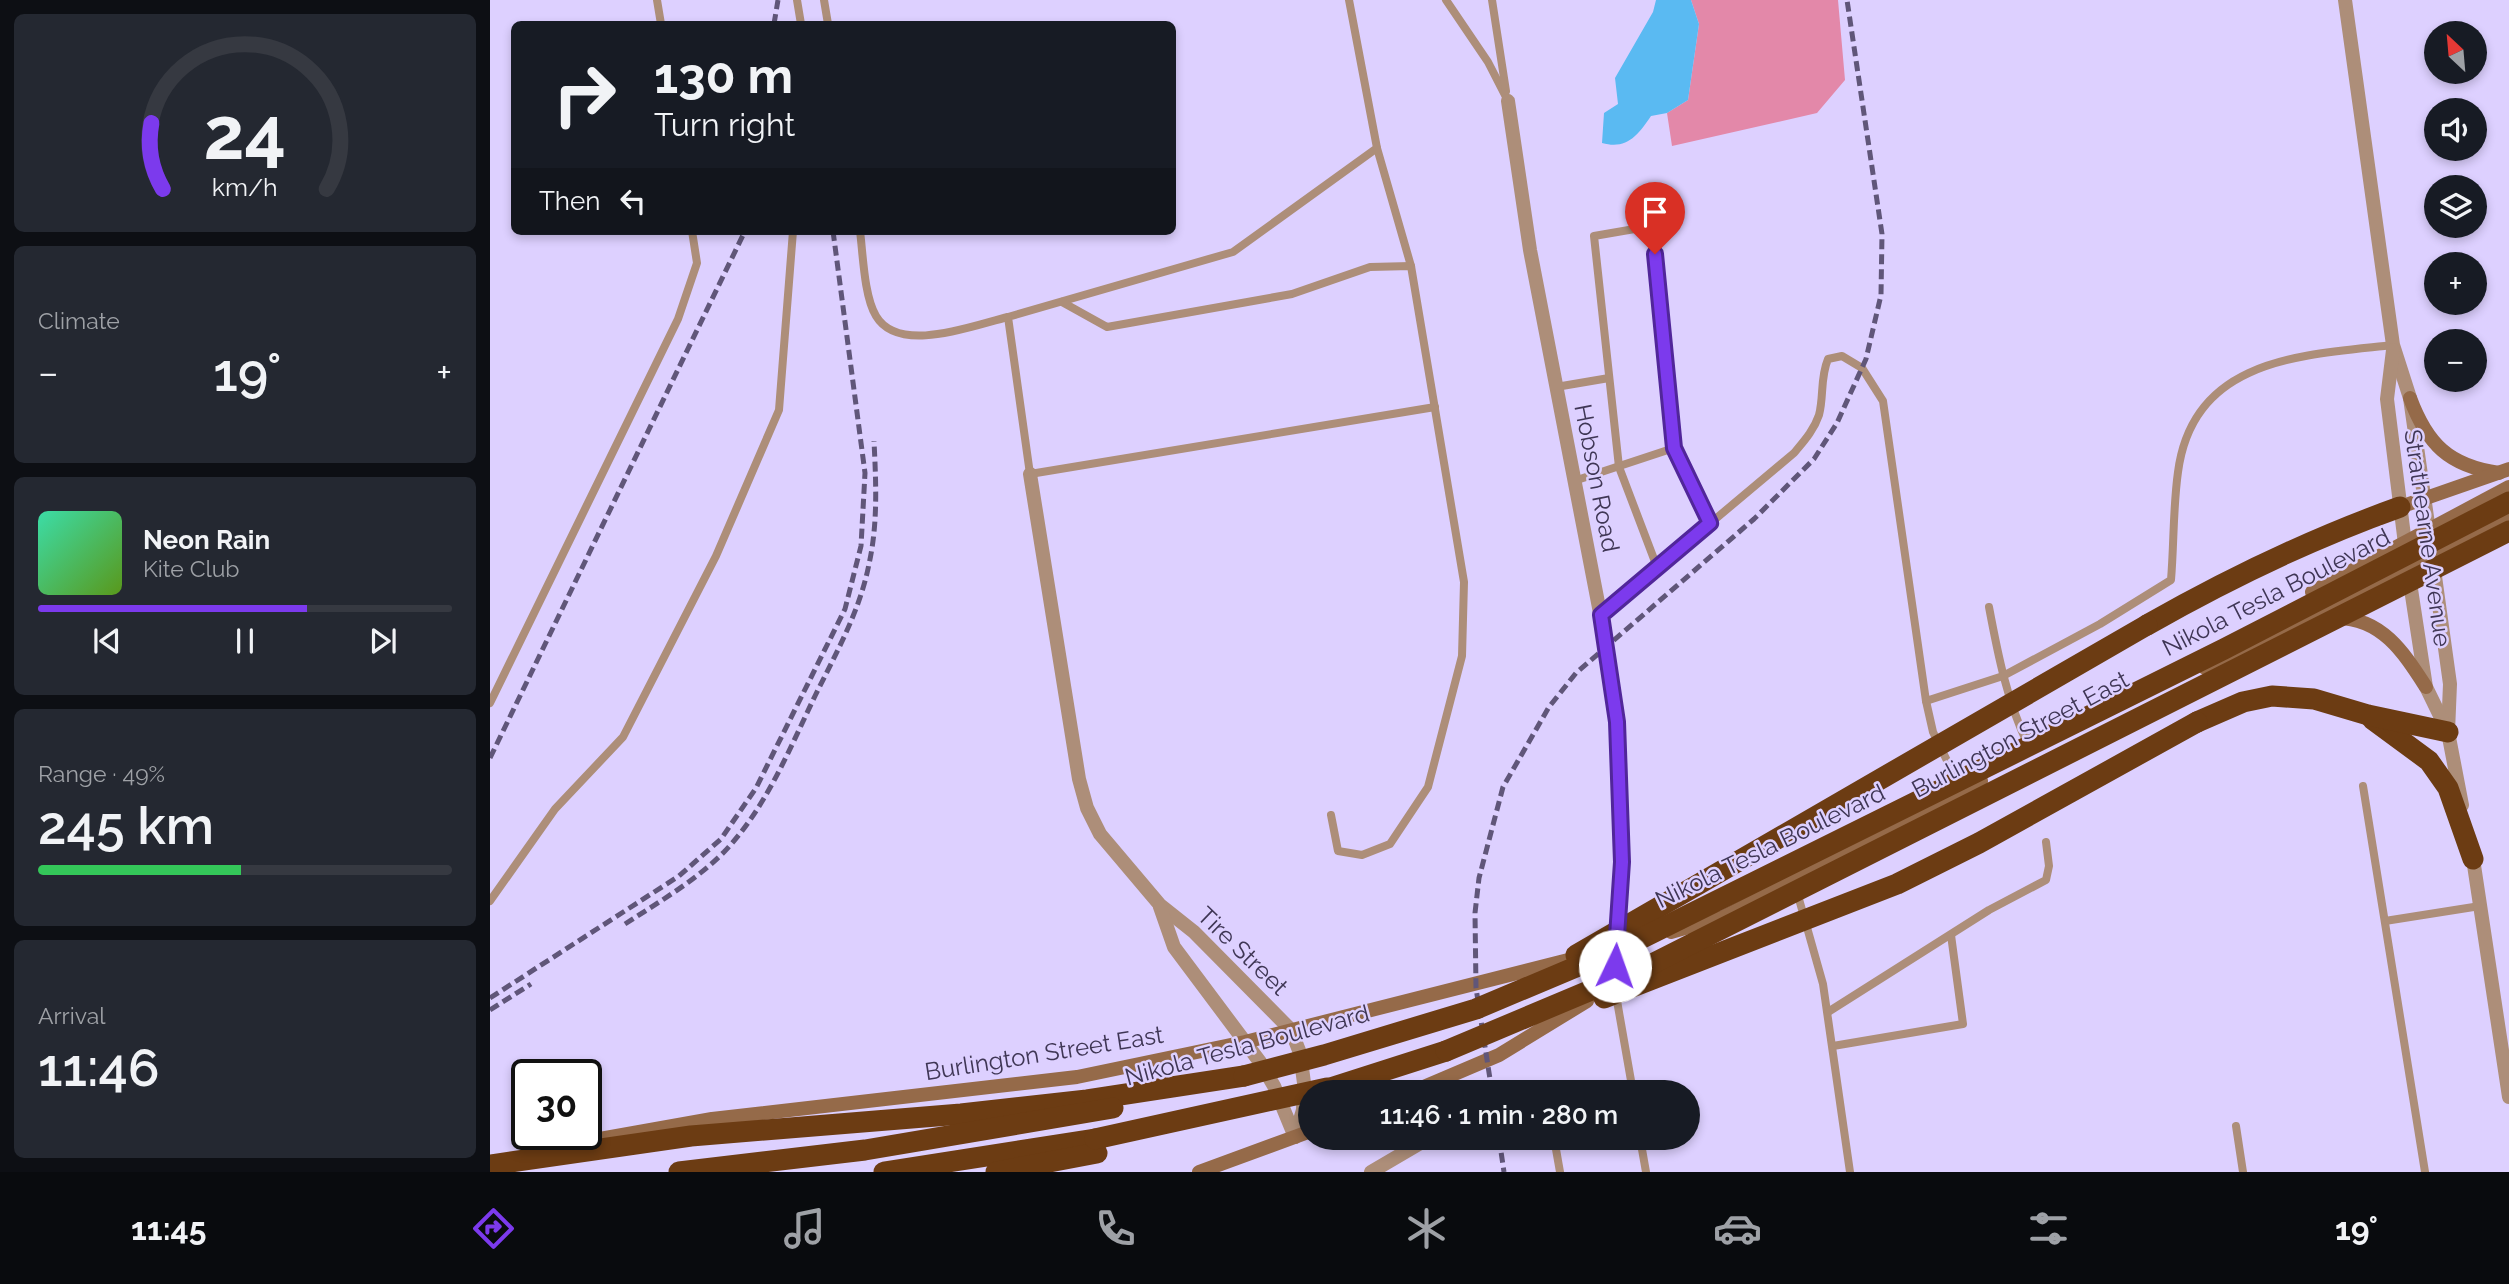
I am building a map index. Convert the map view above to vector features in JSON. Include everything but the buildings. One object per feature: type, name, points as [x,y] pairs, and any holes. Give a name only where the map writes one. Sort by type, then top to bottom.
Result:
[{"type":"highway","name":"Nikola Tesla Boulevard","points":[[1089,1107],[1244,1076],[1324,1055],[1476,1009],[1628,946],[2224,649],[2509,502]]},
{"type":"highway","points":[[1403,1030],[1537,976],[2226,582],[2364,520],[2400,507]]},
{"type":"highway","name":"Nikola Tesla Boulevard","points":[[1356,1080],[1446,1051],[1646,967],[2509,531]]},
{"type":"highway","points":[[1446,1051],[1650,983],[1897,884],[1979,843],[2197,722],[2243,702],[2272,696],[2314,699],[2368,715],[2448,732]]},
{"type":"highway","points":[[2368,715],[2429,761],[2448,788],[2473,859]]},
{"type":"highway","name":"Nikola Tesla Boulevard","points":[[1096,1146],[1270,1109],[1298,1099]]},
{"type":"highway","points":[[490,1163],[691,1136],[961,1114],[1089,1107]]},
{"type":"highway","points":[[679,1172],[865,1150],[1089,1107]]},
{"type":"highway","points":[[884,1172],[1096,1146]]},
{"type":"highway","points":[[996,1172],[1096,1146]]},
{"type":"main road","points":[[2410,398],[2420,425],[2433,443],[2465,466],[2504,471]]},
{"type":"main road","points":[[2400,507],[2504,471]]},
{"type":"main road","name":"Burlington Street East","points":[[2156,688],[2216,644],[2509,487]]},
{"type":"main road","name":"Burlington Street East","points":[[1440,1080],[1499,1055],[1720,918],[2156,688],[2225,661],[2509,518]]},
{"type":"main road","points":[[2291,629],[2316,620],[2340,617],[2371,625],[2387,636],[2404,654],[2426,687]]},
{"type":"main road","name":"Burlington Street East","points":[[490,1163],[712,1119],[1077,1077],[1245,1042],[1720,918]]},
{"type":"main road","points":[[1199,1172],[1298,1136]]},
{"type":"street","name":"Strathearne Avenue","points":[[2346,0],[2393,345],[2410,398],[2425,499],[2450,684],[2448,732],[2473,859],[2509,1097]]},
{"type":"street","name":"Hobson Road","points":[[1508,101],[1530,250],[1601,615],[1617,722],[1622,862],[1614,984]]},
{"type":"street","name":"Strathearne Avenue","points":[[2393,345],[2387,399],[2404,542],[2426,687],[2448,732]]},
{"type":"street","name":"Tire Street","points":[[1030,474],[1079,779],[1087,808],[1100,834],[1160,905],[1194,932],[1291,1030],[1300,1054],[1304,1083],[1303,1110],[1294,1137]]},
{"type":"street","name":"Tire Street","points":[[1160,905],[1174,947],[1245,1042],[1274,1086],[1294,1137]]},
{"type":"street","points":[[1371,1172],[1409,1150]]},
{"type":"lane","points":[[657,0],[660,21]]},
{"type":"lane","points":[[797,0],[800,21]]},
{"type":"lane","points":[[824,0],[828,21]]},
{"type":"lane","points":[[1331,815],[1338,851],[1362,855],[1390,844],[1428,787],[1462,656],[1464,582],[1411,266],[1377,148],[1349,0]]},
{"type":"lane","name":"Hobson Road","points":[[1446,0],[1488,62],[1508,101]]},
{"type":"lane","points":[[1492,0],[1508,101]]},
{"type":"lane","points":[[861,235],[871,304],[877,318],[894,331],[912,337],[1008,317],[1233,252],[1377,148]]},
{"type":"lane","points":[[1657,567],[1619,467],[1594,236],[1652,226],[1674,448],[1710,523]]},
{"type":"lane","points":[[490,703],[678,320],[697,262],[693,235]]},
{"type":"lane","points":[[490,901],[555,809],[623,737],[716,556],[779,410],[793,235]]},
{"type":"lane","points":[[1062,302],[1107,327],[1292,294],[1370,267],[1411,266]]},
{"type":"lane","points":[[1008,317],[1030,474],[1435,407]]},
{"type":"lane","points":[[1926,701],[2003,676],[2100,624],[2171,580],[2178,471],[2182,453],[2201,414],[2224,390],[2246,374],[2276,361],[2393,345]]},
{"type":"lane","points":[[1601,615],[1794,453],[1811,433],[1819,413],[1822,373],[1828,359],[1842,356],[1863,368],[1883,401],[1926,701],[1933,732],[1962,791]]},
{"type":"lane","points":[[1556,387],[1609,378]]},
{"type":"lane","points":[[1574,481],[1674,448]]},
{"type":"lane","points":[[1989,607],[2015,719],[2032,754]]},
{"type":"lane","points":[[2363,786],[2425,1172]]},
{"type":"lane","points":[[1828,1012],[1951,935],[2046,880],[2049,866],[2046,842]]},
{"type":"lane","points":[[1794,879],[1828,1012],[1850,1172]]},
{"type":"lane","points":[[2385,921],[2480,906]]},
{"type":"lane","points":[[1833,1046],[1964,1024],[1951,935]]},
{"type":"lane","points":[[1614,984],[1631,1080]]},
{"type":"lane","points":[[2236,1126],[2243,1172]]},
{"type":"lane","points":[[1556,1150],[1560,1172]]},
{"type":"lane","points":[[1642,1150],[1646,1172]]},
{"type":"shaded area","points":[[1691,0],[1838,0],[1845,80],[1817,113],[1672,146],[1667,113],[1688,100],[1699,24]]},
{"type":"water","points":[[1656,0],[1691,0],[1699,24],[1688,100],[1667,113],[1651,116],[1636,135],[1625,143],[1602,143],[1604,113],[1618,104],[1615,78],[1653,12]]},
{"type":"railway","points":[[774,21],[778,0]]},
{"type":"railway","points":[[1490,1080],[1476,988],[1475,913],[1479,878],[1503,787],[1549,707],[1576,673],[1754,519],[1814,459],[1837,423],[1866,359],[1881,295],[1882,234],[1847,0]]},
{"type":"railway","points":[[490,758],[743,235]]},
{"type":"railway","points":[[490,998],[679,876],[721,839],[756,788],[845,609],[861,546],[865,473],[834,235]]},
{"type":"railway","points":[[625,924],[713,863],[739,835],[776,778],[846,632],[865,581],[875,518],[874,441]]},
{"type":"railway","points":[[490,1010],[531,984]]},
{"type":"railway","points":[[1501,1150],[1504,1172]]},
{"type":"route","points":[[1615,966],[1622,862],[1617,722],[1601,615],[1710,523],[1674,448],[1655,254]]}]
